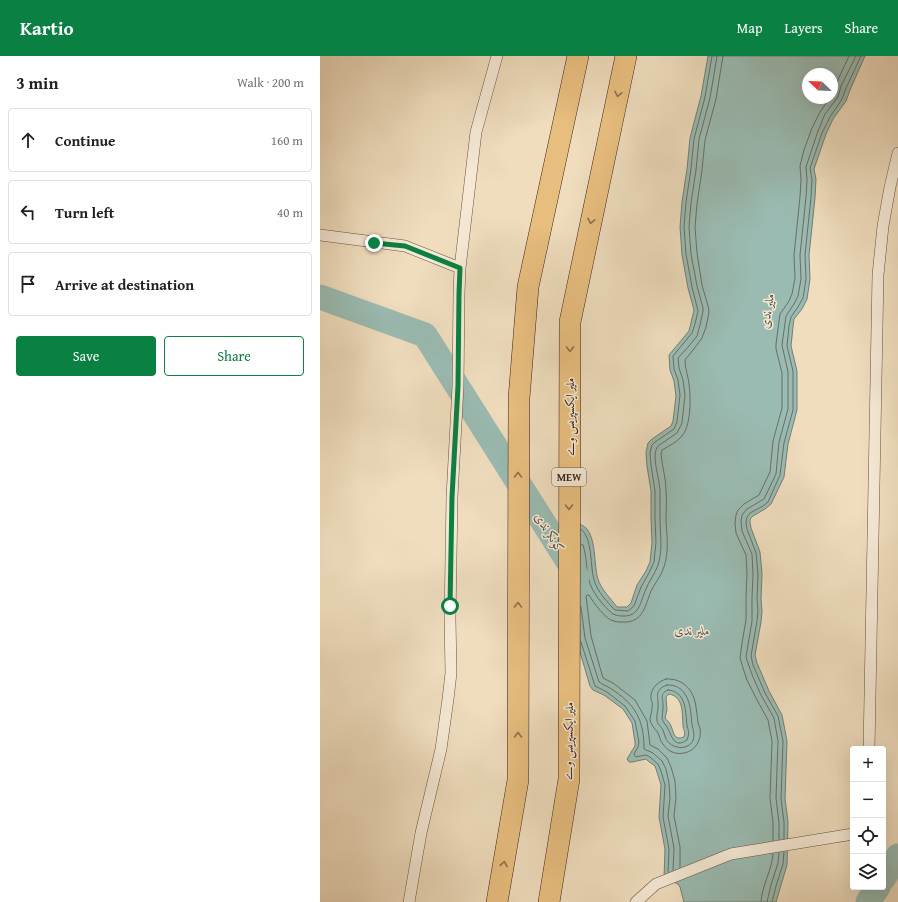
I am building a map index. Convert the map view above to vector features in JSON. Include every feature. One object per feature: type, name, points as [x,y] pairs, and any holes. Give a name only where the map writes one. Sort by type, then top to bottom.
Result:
[{"type":"highway","points":[[497,902],[518,780],[518,398],[528,288],[578,56]]},
{"type":"highway","name":"ملیر ایکسپریس وے","points":[[548,902],[569,779],[570,322],[626,56]]},
{"type":"street","points":[[409,902],[421,833],[441,749],[448,699],[450,679],[452,497],[458,386],[460,268],[476,132],[497,56]]},
{"type":"street","points":[[870,746],[878,275],[883,226],[898,153]]},
{"type":"street","points":[[320,235],[405,246],[460,268]]},
{"type":"street","points":[[636,902],[656,884],[730,854],[850,834]]},
{"type":"water","name":"ملیر ندی","points":[[708,56],[865,56],[846,101],[833,119],[826,134],[814,169],[816,179],[809,255],[810,279],[807,299],[802,309],[794,319],[791,346],[797,371],[797,410],[788,444],[784,477],[771,504],[750,519],[751,528],[760,552],[762,574],[762,611],[755,655],[769,691],[782,715],[787,741],[785,799],[788,822],[787,865],[776,902],[684,902],[678,884],[664,878],[665,849],[659,817],[661,785],[655,766],[646,759],[629,762],[627,759],[635,746],[632,723],[623,709],[604,695],[593,690],[590,686],[580,652],[578,524],[589,532],[594,547],[599,583],[617,607],[627,607],[631,603],[637,585],[650,562],[652,542],[651,491],[646,453],[648,443],[671,426],[673,421],[676,396],[674,381],[670,370],[669,355],[689,331],[694,310],[682,255],[680,227],[690,138],[701,96]],"holes":[[[669,694],[674,696],[680,702],[682,711],[685,733],[684,737],[681,738],[676,737],[670,724],[665,718],[667,710],[666,697]]]},
{"type":"waterway","name":"کونکر ندی","points":[[320,297],[425,335],[577,577]]},
{"type":"waterway","points":[[886,874],[898,856]]},
{"type":"waterway","points":[[868,902],[876,890]]},
{"type":"route","points":[[374,243],[405,246],[460,268],[458,386],[452,497],[450,606]]}]
